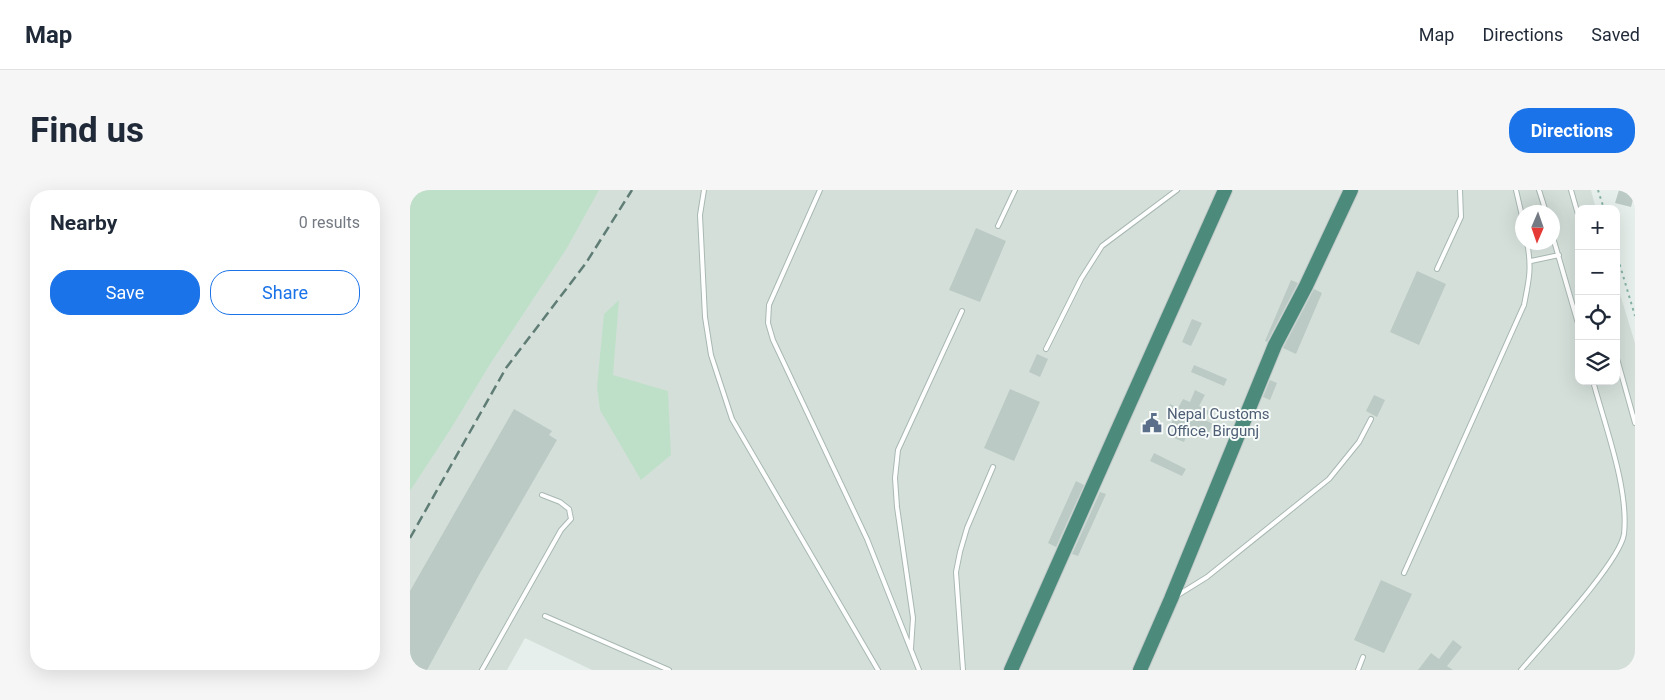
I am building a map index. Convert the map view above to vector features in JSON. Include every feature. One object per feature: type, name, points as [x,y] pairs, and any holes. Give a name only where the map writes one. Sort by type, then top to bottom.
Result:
[{"type":"highway","points":[[1011,670],[1225,190]]},
{"type":"highway","points":[[1140,670],[1172,598],[1275,345],[1306,286],[1351,190]]},
{"type":"lane","points":[[704,190],[700,215],[705,316],[711,355],[732,419],[878,670]]},
{"type":"lane","points":[[820,190],[769,305],[768,323],[773,340],[867,538],[919,670]]},
{"type":"lane","points":[[998,226],[1015,190]]},
{"type":"lane","points":[[1046,349],[1081,279],[1102,246],[1177,190]]},
{"type":"lane","points":[[1437,269],[1461,217],[1460,190]]},
{"type":"lane","points":[[1516,190],[1519,205]]},
{"type":"lane","points":[[1539,190],[1544,205]]},
{"type":"lane","points":[[1571,190],[1575,205]]},
{"type":"lane","points":[[1404,573],[1524,305],[1530,276],[1528,250]]},
{"type":"lane","points":[[1557,250],[1575,313]]},
{"type":"lane","points":[[1530,261],[1559,256]]},
{"type":"lane","points":[[911,650],[913,618],[897,507],[895,478],[898,450],[962,311]]},
{"type":"lane","points":[[1620,369],[1635,423]]},
{"type":"lane","points":[[1522,670],[1596,582],[1613,558],[1624,536],[1625,512],[1622,486],[1594,385]]},
{"type":"lane","points":[[1172,598],[1207,577],[1329,479],[1359,442],[1370,419]]},
{"type":"lane","points":[[963,670],[956,572],[967,528],[993,467]]},
{"type":"lane","points":[[482,670],[561,530],[571,519],[569,509],[560,502],[542,495]]},
{"type":"lane","points":[[545,616],[670,670]]},
{"type":"lane","points":[[1358,670],[1363,658]]},
{"type":"path","points":[[1598,190],[1603,205]]},
{"type":"path","points":[[1620,265],[1635,316]]},
{"type":"shaded area","name":"Nepal Customs Office, Birgunj","points":[[410,190],[1591,190],[1595,205],[1575,205],[1575,385],[1620,385],[1620,294],[1635,343],[1635,670],[592,670],[525,638],[507,670],[410,670]]},
{"type":"green space","points":[[410,190],[599,190],[567,248],[492,361],[410,491]]},
{"type":"green space","points":[[619,300],[613,375],[668,391],[671,455],[641,480],[600,410],[597,387],[604,314]]},
{"type":"building","points":[[1619,190],[1635,192],[1631,207],[1615,203]]},
{"type":"building","points":[[976,228],[1006,241],[980,302],[949,290]]},
{"type":"building","points":[[1417,271],[1446,284],[1419,345],[1390,332]]},
{"type":"building","points":[[1291,280],[1298,283],[1267,342],[1265,341]]},
{"type":"building","points":[[1314,289],[1322,293],[1296,354],[1283,348]]},
{"type":"building","points":[[1192,319],[1202,323],[1191,346],[1182,342]]},
{"type":"building","points":[[1037,354],[1048,359],[1040,377],[1029,372]]},
{"type":"building","points":[[1194,365],[1227,379],[1224,386],[1191,372]]},
{"type":"building","points":[[1270,380],[1277,383],[1270,400],[1263,397]]},
{"type":"building","points":[[1010,389],[1040,402],[1014,461],[984,448]]},
{"type":"building","points":[[1195,390],[1205,395],[1199,406],[1209,411],[1205,420],[1213,424],[1208,434],[1200,430],[1197,436],[1188,432],[1184,442],[1174,438],[1179,428],[1171,424],[1174,417],[1166,414],[1170,404],[1178,408],[1183,399],[1190,402]]},
{"type":"building","points":[[1374,395],[1385,400],[1377,417],[1366,411]]},
{"type":"building","points":[[514,409],[552,431],[549,435],[557,440],[427,670],[410,670],[410,591]]},
{"type":"building","points":[[1154,453],[1186,469],[1182,476],[1150,461]]},
{"type":"building","points":[[1076,481],[1084,485],[1056,547],[1048,543]]},
{"type":"building","points":[[1100,492],[1106,494],[1078,556],[1072,554]]},
{"type":"building","points":[[1381,580],[1412,594],[1384,653],[1354,640]]},
{"type":"building","points":[[1453,640],[1462,647],[1447,666],[1453,670],[1418,670],[1431,653],[1439,659]]},
{"type":"railway","points":[[410,538],[506,368],[586,263],[632,190]]},
{"type":"place","name":"Nepal Customs Office, Birgunj","points":[[1152,423]]}]
